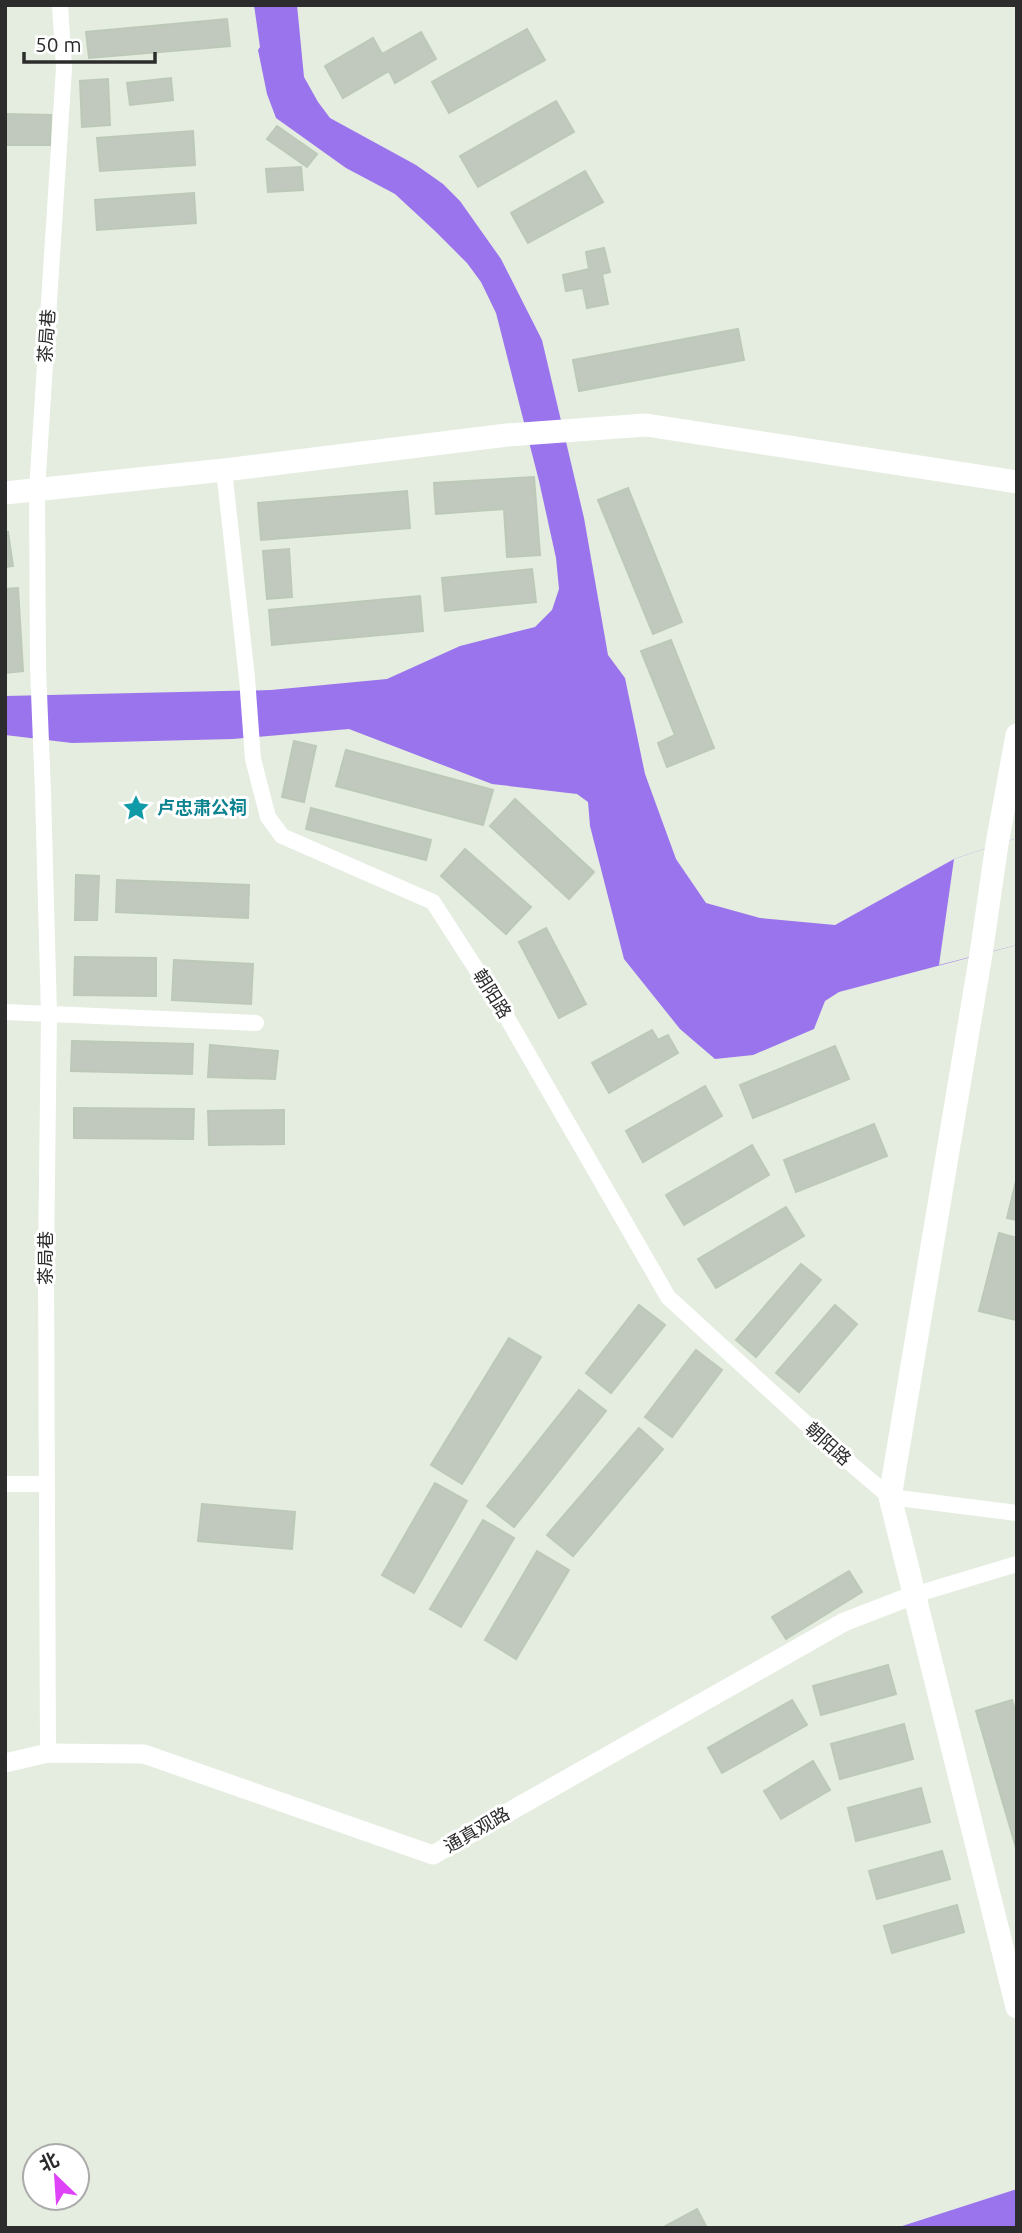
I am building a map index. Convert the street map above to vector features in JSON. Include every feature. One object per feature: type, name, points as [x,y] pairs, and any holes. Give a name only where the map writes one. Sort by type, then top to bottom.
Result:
[{"type":"main road","points":[[5,493],[224,470],[507,435],[646,425],[1017,482]]},
{"type":"main road","points":[[1017,735],[890,1497],[1017,2007]]},
{"type":"street","name":"茶局巷","points":[[48,1754],[46,1484],[49,1014],[38,667],[37,490],[64,68],[60,5]]},
{"type":"street","name":"朝阳路","points":[[224,470],[247,678],[253,759],[268,817],[282,836],[433,902],[502,1009],[668,1297],[890,1497]]},
{"type":"street","points":[[5,1012],[256,1023]]},
{"type":"street","points":[[5,1484],[46,1484]]},
{"type":"street","points":[[890,1497],[1017,1513]]},
{"type":"street","points":[[914,1595],[1017,1564]]},
{"type":"street","name":"通真观路","points":[[5,1763],[48,1754],[144,1754],[433,1855],[845,1622],[914,1595]]},
{"type":"shaded area","points":[[254,5],[297,5],[304,77],[318,102],[330,118],[416,165],[443,184],[460,201],[501,259],[542,340],[584,518],[608,655],[625,678],[645,774],[676,859],[706,903],[760,918],[835,925],[954,859],[1017,838],[1017,945],[839,992],[825,1001],[814,1029],[753,1055],[715,1059],[680,1029],[624,959],[590,826],[588,802],[577,794],[492,784],[349,729],[233,739],[72,743],[5,735],[5,696],[271,690],[387,679],[460,646],[535,627],[552,610],[559,589],[556,558],[496,313],[481,282],[467,263],[395,194],[346,168],[276,118],[267,94],[258,50],[260,47]]},
{"type":"shaded area","points":[[1017,2189],[1017,2228],[896,2228]]},
{"type":"pier","points":[[1017,838],[1017,945],[939,965],[954,859]]},
{"type":"building","points":[[227,19],[230,46],[89,58],[86,32]]},
{"type":"building","points":[[527,29],[545,60],[449,113],[432,82]]},
{"type":"building","points":[[421,32],[436,59],[395,83],[389,71],[343,98],[325,66],[373,38],[382,54]]},
{"type":"building","points":[[171,78],[173,100],[130,105],[127,83]]},
{"type":"building","points":[[108,79],[110,125],[82,127],[80,81]]},
{"type":"building","points":[[556,101],[574,132],[478,187],[460,156]]},
{"type":"building","points":[[5,114],[51,115],[50,145],[5,145]]},
{"type":"building","points":[[277,126],[317,154],[307,167],[267,139]]},
{"type":"building","points":[[193,131],[195,165],[100,171],[97,138]]},
{"type":"building","points":[[301,167],[303,190],[268,192],[266,169]]},
{"type":"building","points":[[585,171],[603,202],[528,243],[511,213]]},
{"type":"building","points":[[194,193],[196,223],[97,230],[95,200]]},
{"type":"building","points":[[604,248],[610,272],[602,274],[608,304],[587,308],[583,288],[566,291],[563,275],[589,269],[586,252]]},
{"type":"building","points":[[738,329],[744,360],[579,391],[573,360]]},
{"type":"building","points":[[534,477],[540,555],[507,557],[504,509],[436,514],[434,483]]},
{"type":"building","points":[[628,488],[682,622],[653,634],[598,500]]},
{"type":"building","points":[[407,491],[410,528],[261,540],[258,503]]},
{"type":"building","points":[[5,532],[8,532],[13,566],[5,567]]},
{"type":"building","points":[[289,549],[292,597],[267,599],[263,551]]},
{"type":"building","points":[[532,569],[536,602],[445,611],[442,578]]},
{"type":"building","points":[[18,588],[23,671],[5,673],[5,589]]},
{"type":"building","points":[[420,596],[423,631],[272,645],[269,610]]},
{"type":"building","points":[[671,640],[714,748],[667,767],[658,743],[675,735],[641,651]]},
{"type":"building","points":[[294,741],[316,746],[304,802],[282,797]]},
{"type":"building","points":[[346,750],[493,790],[483,825],[336,786]]},
{"type":"building","points":[[515,799],[594,872],[569,899],[490,826]]},
{"type":"building","points":[[311,808],[431,840],[426,860],[306,829]]},
{"type":"building","points":[[465,849],[531,907],[506,934],[441,876]]},
{"type":"building","points":[[76,875],[99,876],[97,920],[75,920]]},
{"type":"building","points":[[117,880],[249,885],[248,918],[116,912]]},
{"type":"building","points":[[546,928],[586,1004],[559,1018],[519,942]]},
{"type":"building","points":[[75,957],[156,958],[156,996],[74,995]]},
{"type":"building","points":[[174,960],[253,964],[251,1004],[172,1000]]},
{"type":"building","points":[[652,1030],[658,1040],[668,1035],[678,1053],[609,1093],[592,1063]]},
{"type":"building","points":[[72,1041],[193,1044],[192,1074],[71,1071]]},
{"type":"building","points":[[210,1045],[278,1051],[275,1079],[208,1077]]},
{"type":"building","points":[[835,1046],[849,1079],[753,1118],[740,1085]]},
{"type":"building","points":[[705,1086],[722,1116],[643,1162],[626,1131]]},
{"type":"building","points":[[74,1108],[194,1109],[193,1139],[74,1138]]},
{"type":"building","points":[[284,1110],[284,1144],[209,1145],[208,1111]]},
{"type":"building","points":[[874,1124],[887,1156],[796,1192],[784,1160]]},
{"type":"building","points":[[752,1145],[769,1175],[684,1225],[666,1195]]},
{"type":"building","points":[[1017,1177],[1017,1220],[1007,1218]]},
{"type":"building","points":[[786,1207],[804,1236],[716,1288],[698,1259]]},
{"type":"building","points":[[999,1233],[1017,1238],[1016,1320],[979,1311]]},
{"type":"building","points":[[801,1264],[821,1280],[756,1357],[736,1340]]},
{"type":"building","points":[[639,1305],[665,1325],[611,1393],[586,1373]]},
{"type":"building","points":[[835,1305],[857,1324],[799,1392],[776,1373]]},
{"type":"building","points":[[509,1338],[541,1357],[462,1484],[431,1465]]},
{"type":"building","points":[[696,1350],[722,1370],[672,1437],[645,1417]]},
{"type":"building","points":[[579,1390],[606,1411],[514,1527],[487,1506]]},
{"type":"building","points":[[639,1428],[663,1449],[573,1556],[547,1535]]},
{"type":"building","points":[[435,1483],[467,1501],[414,1593],[382,1575]]},
{"type":"building","points":[[202,1504],[295,1512],[292,1549],[198,1541]]},
{"type":"building","points":[[483,1520],[514,1538],[461,1627],[430,1609]]},
{"type":"building","points":[[537,1551],[569,1570],[516,1659],[485,1640]]},
{"type":"building","points":[[849,1571],[862,1592],[786,1639],[772,1617]]},
{"type":"building","points":[[888,1665],[896,1694],[821,1715],[813,1686]]},
{"type":"building","points":[[792,1700],[807,1725],[722,1773],[708,1748]]},
{"type":"building","points":[[1012,1700],[1017,1717],[1017,1851],[976,1711]]},
{"type":"building","points":[[904,1724],[913,1759],[840,1779],[831,1744]]},
{"type":"building","points":[[813,1761],[830,1790],[781,1819],[764,1791]]},
{"type":"building","points":[[921,1788],[930,1822],[856,1841],[848,1808]]},
{"type":"building","points":[[942,1851],[950,1879],[877,1899],[869,1871]]},
{"type":"building","points":[[957,1905],[964,1932],[892,1953],[884,1926]]},
{"type":"building","points":[[697,2209],[707,2228],[662,2228]]},
{"type":"place","name":"卢忠肃公祠","points":[[136,808]]}]
